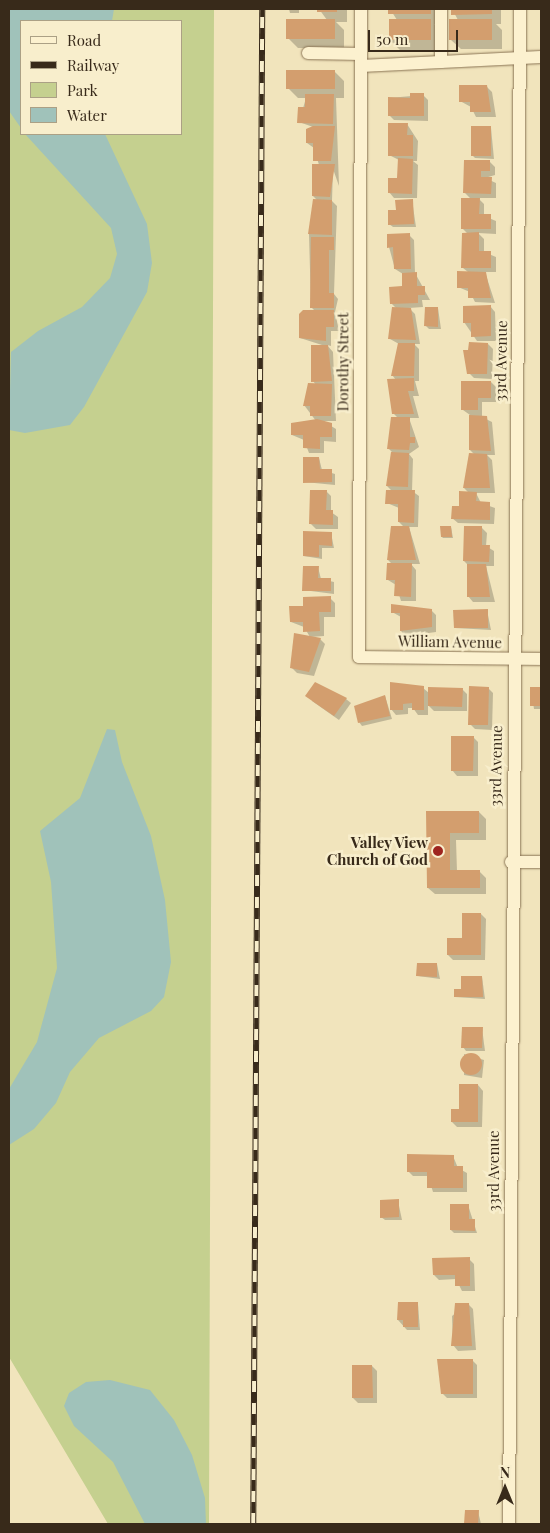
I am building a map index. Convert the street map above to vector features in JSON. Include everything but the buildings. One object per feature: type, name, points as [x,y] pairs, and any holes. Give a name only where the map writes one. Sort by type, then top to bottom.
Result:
[{"type":"street","name":"Dorothy Street","points":[[359,657],[361,9]]},
{"type":"street","points":[[441,9],[441,62]]},
{"type":"street","name":"33rd Avenue","points":[[509,1524],[511,862],[520,9]]},
{"type":"street","points":[[308,53],[361,60],[441,62],[541,57]]},
{"type":"street","name":"William Avenue","points":[[359,657],[541,659]]},
{"type":"street","points":[[511,862],[541,862]]},
{"type":"green space","points":[[9,9],[214,9],[209,1524],[108,1524],[9,1357]]},
{"type":"water","points":[[9,9],[114,9],[112,20],[20,20],[20,127],[9,111]]},
{"type":"water","points":[[26,135],[105,135],[147,224],[152,263],[147,292],[84,407],[70,425],[25,433],[9,430],[11,352],[38,331],[82,307],[110,278],[117,254],[111,228]]},
{"type":"water","points":[[107,729],[115,730],[122,762],[151,836],[165,900],[171,962],[164,997],[151,1011],[99,1038],[70,1072],[56,1103],[34,1129],[9,1145],[9,1089],[37,1042],[57,968],[51,882],[40,831],[80,798]]},
{"type":"water","points":[[110,1380],[150,1390],[174,1420],[192,1455],[205,1498],[206,1524],[145,1524],[113,1462],[74,1426],[64,1406],[69,1393],[86,1382]]},
{"type":"railway","points":[[253,1524],[262,9]]},
{"type":"place","name":"Valley View Church of God","points":[[438,851]]}]
